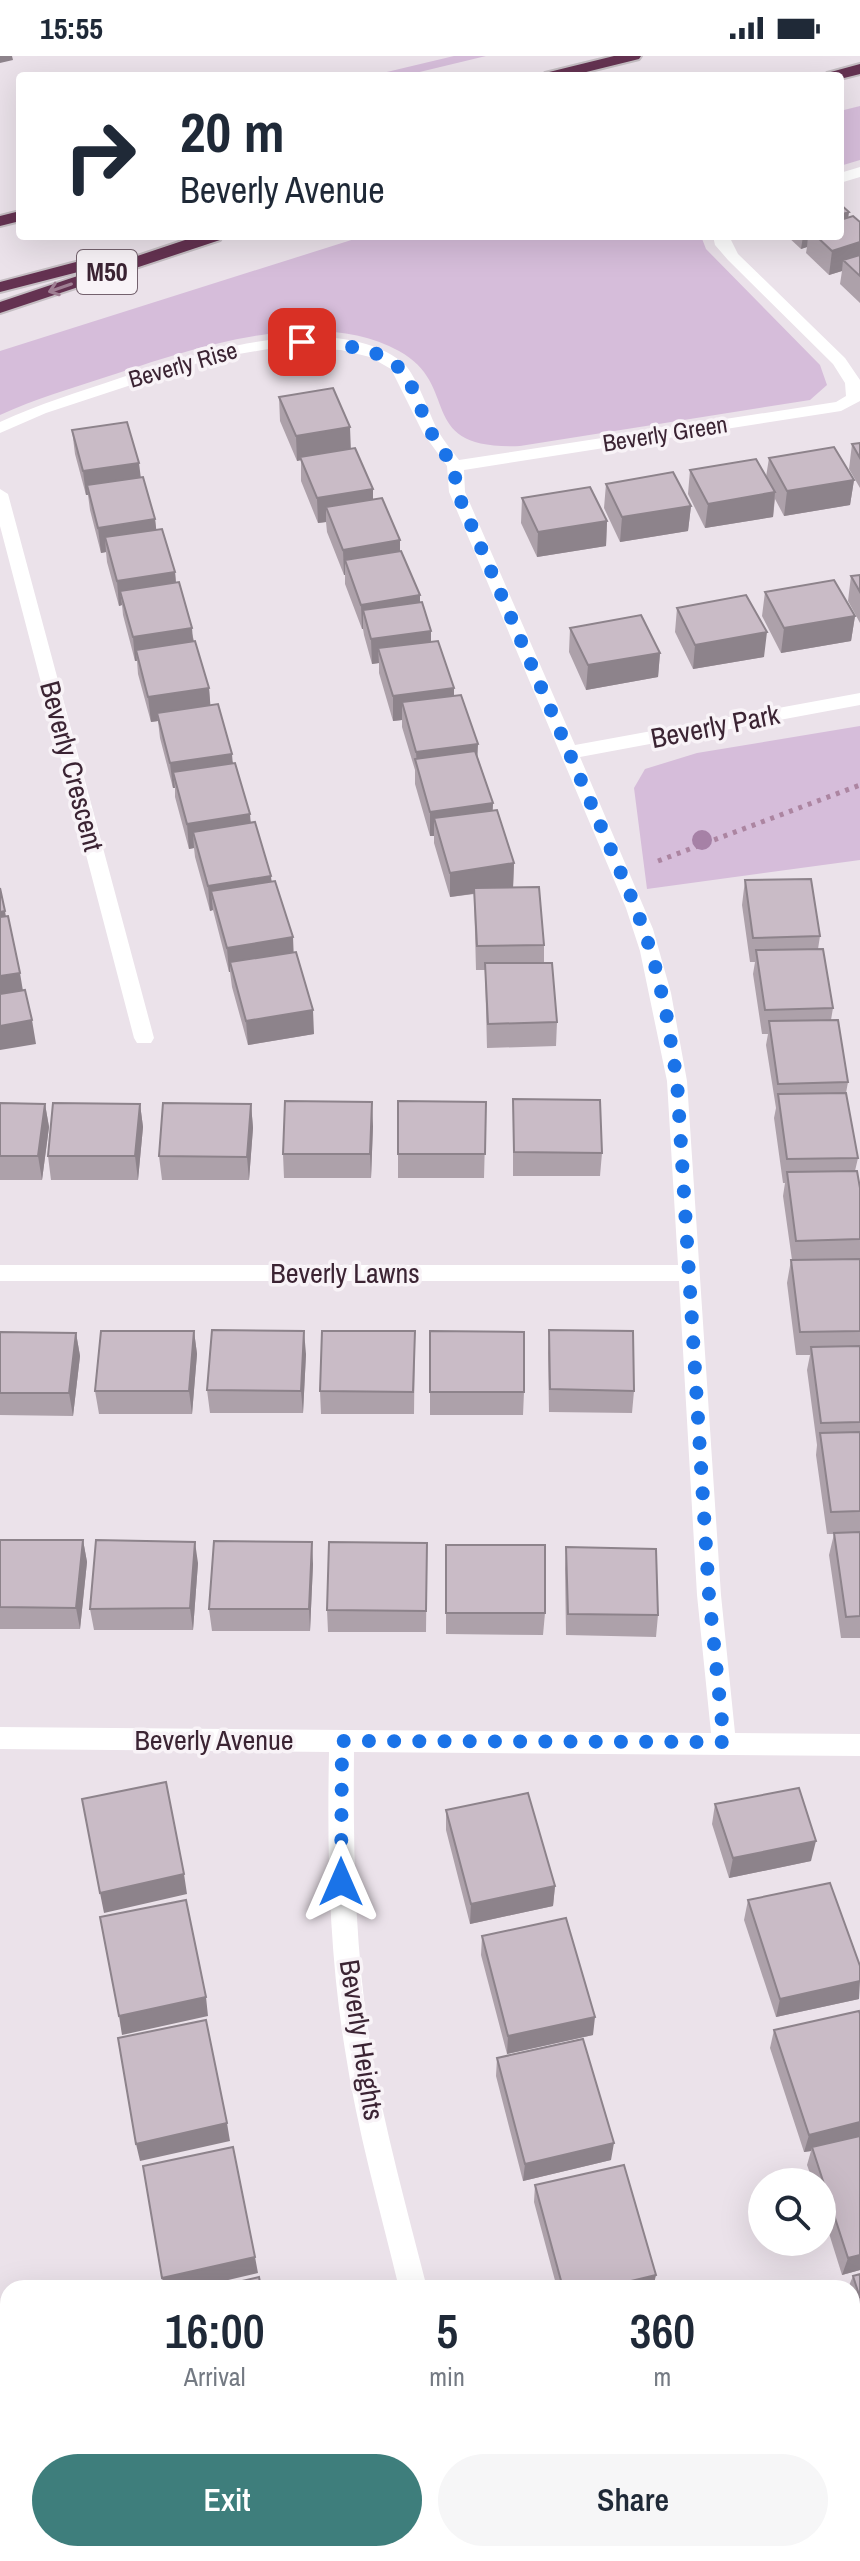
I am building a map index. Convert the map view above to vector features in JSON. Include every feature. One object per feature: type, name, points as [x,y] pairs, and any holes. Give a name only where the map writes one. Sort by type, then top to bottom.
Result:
[{"type":"highway","points":[[567,72],[633,56]]},
{"type":"highway","name":"M50","points":[[0,287],[180,240]]},
{"type":"highway","name":"M50","points":[[0,308],[202,240]]},
{"type":"street","name":"Beverly Green","points":[[455,466],[841,406],[854,398],[856,390],[852,380],[819,340],[733,257],[722,240]]},
{"type":"street","name":"Beverly Rise","points":[[0,428],[40,410],[207,355],[274,343],[341,345],[376,354],[398,366],[431,433],[455,466]]},
{"type":"street","points":[[455,466],[457,492],[636,908],[653,957],[666,1012],[677,1081],[709,1595],[724,1742]]},
{"type":"street","name":"Beverly Crescent","points":[[0,494],[144,1038]]},
{"type":"street","name":"Beverly Park","points":[[571,752],[860,699]]},
{"type":"street","name":"Beverly Lawns","points":[[0,1273],[690,1273]]},
{"type":"street","name":"Beverly Avenue","points":[[0,1738],[860,1745]]},
{"type":"street","name":"Beverly Heights","points":[[342,1741],[341,1882],[353,2015],[368,2097],[411,2280]]},
{"type":"path","points":[[658,861],[860,785]]},
{"type":"shaded area","points":[[454,56],[486,56],[420,72],[387,72]]},
{"type":"shaded area","points":[[860,106],[860,160],[844,165],[844,110]]},
{"type":"shaded area","points":[[351,240],[703,240],[706,249],[820,365],[827,385],[810,400],[520,446],[487,445],[465,438],[452,427],[430,381],[418,365],[399,351],[366,338],[330,332],[292,332],[215,344],[54,394],[0,415],[0,351]]},
{"type":"shaded area","points":[[860,726],[860,860],[647,889],[634,788],[645,769],[697,753]]},
{"type":"building","points":[[853,216],[860,222],[860,242],[832,251],[820,240],[844,240],[844,219]]},
{"type":"building","points":[[860,255],[860,276],[843,260]]},
{"type":"building","points":[[333,388],[350,427],[296,436],[279,397]]},
{"type":"building","points":[[127,422],[139,463],[83,471],[72,430]]},
{"type":"building","points":[[860,443],[860,458],[852,444]]},
{"type":"building","points":[[834,447],[854,480],[787,491],[769,458]]},
{"type":"building","points":[[355,448],[373,489],[317,498],[300,457]]},
{"type":"building","points":[[756,459],[775,492],[708,504],[690,470]]},
{"type":"building","points":[[673,472],[691,506],[622,517],[606,484]]},
{"type":"building","points":[[143,477],[155,519],[98,528],[87,485]]},
{"type":"building","points":[[590,487],[607,521],[538,532],[522,498]]},
{"type":"building","points":[[382,498],[400,540],[343,550],[326,507]]},
{"type":"building","points":[[162,529],[175,572],[117,581],[105,537]]},
{"type":"building","points":[[401,551],[420,595],[361,605],[345,560]]},
{"type":"building","points":[[860,575],[860,592],[851,576]]},
{"type":"building","points":[[834,580],[855,616],[784,628],[765,592]]},
{"type":"building","points":[[179,582],[192,628],[133,637],[120,591]]},
{"type":"building","points":[[746,595],[767,632],[695,645],[677,608]]},
{"type":"building","points":[[422,602],[431,631],[371,639],[363,610]]},
{"type":"building","points":[[641,615],[660,653],[588,665],[570,628]]},
{"type":"building","points":[[195,641],[209,688],[148,697],[136,650]]},
{"type":"building","points":[[438,641],[454,688],[393,696],[378,648]]},
{"type":"building","points":[[461,695],[478,744],[416,752],[402,702]]},
{"type":"building","points":[[218,704],[232,754],[170,763],[157,713]]},
{"type":"building","points":[[475,751],[493,803],[430,812],[415,759]]},
{"type":"building","points":[[235,763],[250,814],[187,824],[173,772]]},
{"type":"building","points":[[497,810],[514,863],[450,873],[434,818]]},
{"type":"building","points":[[255,822],[271,876],[208,886],[193,832]]},
{"type":"building","points":[[811,879],[820,936],[753,938],[745,880]]},
{"type":"building","points":[[275,881],[293,937],[227,948],[211,891]]},
{"type":"building","points":[[539,887],[544,945],[477,946],[474,888]]},
{"type":"building","points":[[0,888],[5,911],[0,912]]},
{"type":"building","points":[[8,916],[20,973],[0,976],[0,917]]},
{"type":"building","points":[[823,949],[833,1008],[765,1010],[756,950]]},
{"type":"building","points":[[296,952],[313,1010],[246,1021],[230,962]]},
{"type":"building","points":[[485,963],[552,963],[557,1022],[488,1024]]},
{"type":"building","points":[[25,990],[32,1020],[0,1026],[0,994]]},
{"type":"building","points":[[838,1020],[848,1082],[778,1084],[769,1021]]},
{"type":"building","points":[[846,1093],[858,1158],[787,1159],[778,1094]]},
{"type":"building","points":[[513,1099],[600,1100],[602,1153],[514,1152]]},
{"type":"building","points":[[285,1101],[372,1102],[370,1154],[283,1154]]},
{"type":"building","points":[[398,1101],[486,1102],[485,1154],[398,1154]]},
{"type":"building","points":[[0,1103],[45,1104],[38,1156],[0,1156]]},
{"type":"building","points":[[53,1103],[140,1104],[135,1156],[48,1156]]},
{"type":"building","points":[[163,1103],[251,1104],[247,1157],[159,1156]]},
{"type":"building","points":[[857,1171],[860,1239],[796,1241],[787,1172]]},
{"type":"building","points":[[860,1259],[860,1331],[800,1332],[791,1260]]},
{"type":"building","points":[[212,1330],[304,1331],[301,1391],[207,1390]]},
{"type":"building","points":[[549,1330],[633,1331],[634,1391],[550,1389]]},
{"type":"building","points":[[101,1331],[194,1331],[189,1391],[95,1391]]},
{"type":"building","points":[[322,1331],[415,1331],[413,1392],[320,1391]]},
{"type":"building","points":[[430,1331],[524,1332],[524,1392],[430,1392]]},
{"type":"building","points":[[0,1332],[76,1333],[69,1393],[0,1393]]},
{"type":"building","points":[[860,1346],[860,1422],[821,1423],[811,1347]]},
{"type":"building","points":[[860,1432],[860,1511],[831,1512],[820,1433]]},
{"type":"building","points":[[860,1532],[860,1616],[846,1617],[834,1533]]},
{"type":"building","points":[[0,1540],[83,1540],[76,1608],[0,1607]]},
{"type":"building","points":[[96,1540],[195,1542],[190,1608],[90,1609]]},
{"type":"building","points":[[214,1541],[312,1542],[309,1609],[209,1609]]},
{"type":"building","points":[[329,1542],[427,1543],[426,1611],[327,1610]]},
{"type":"building","points":[[446,1545],[545,1545],[545,1613],[446,1613]]},
{"type":"building","points":[[566,1547],[656,1549],[658,1615],[568,1614]]},
{"type":"building","points":[[166,1782],[184,1874],[100,1893],[82,1799]]},
{"type":"building","points":[[799,1788],[816,1841],[733,1858],[715,1804]]},
{"type":"building","points":[[528,1793],[555,1886],[471,1904],[446,1810]]},
{"type":"building","points":[[830,1883],[860,1966],[860,1981],[780,1999],[748,1900]]},
{"type":"building","points":[[186,1900],[206,1997],[119,2016],[100,1917]]},
{"type":"building","points":[[566,1918],[595,2017],[508,2036],[482,1936]]},
{"type":"building","points":[[859,2011],[860,2122],[809,2135],[774,2030]]},
{"type":"building","points":[[206,2020],[227,2123],[136,2144],[118,2038]]},
{"type":"building","points":[[583,2039],[614,2143],[525,2164],[497,2058]]},
{"type":"building","points":[[860,2136],[860,2255],[848,2258],[836,2221],[836,2168],[819,2168],[812,2147]]},
{"type":"building","points":[[233,2147],[255,2257],[162,2278],[143,2166]]},
{"type":"building","points":[[624,2165],[656,2275],[635,2280],[561,2280],[535,2185]]},
{"type":"route","points":[[302,342],[341,345],[376,354],[398,366],[410,387],[431,433],[455,466],[457,492],[608,838],[653,957],[677,1081],[709,1595],[724,1742],[342,1741],[341,1882]]}]
